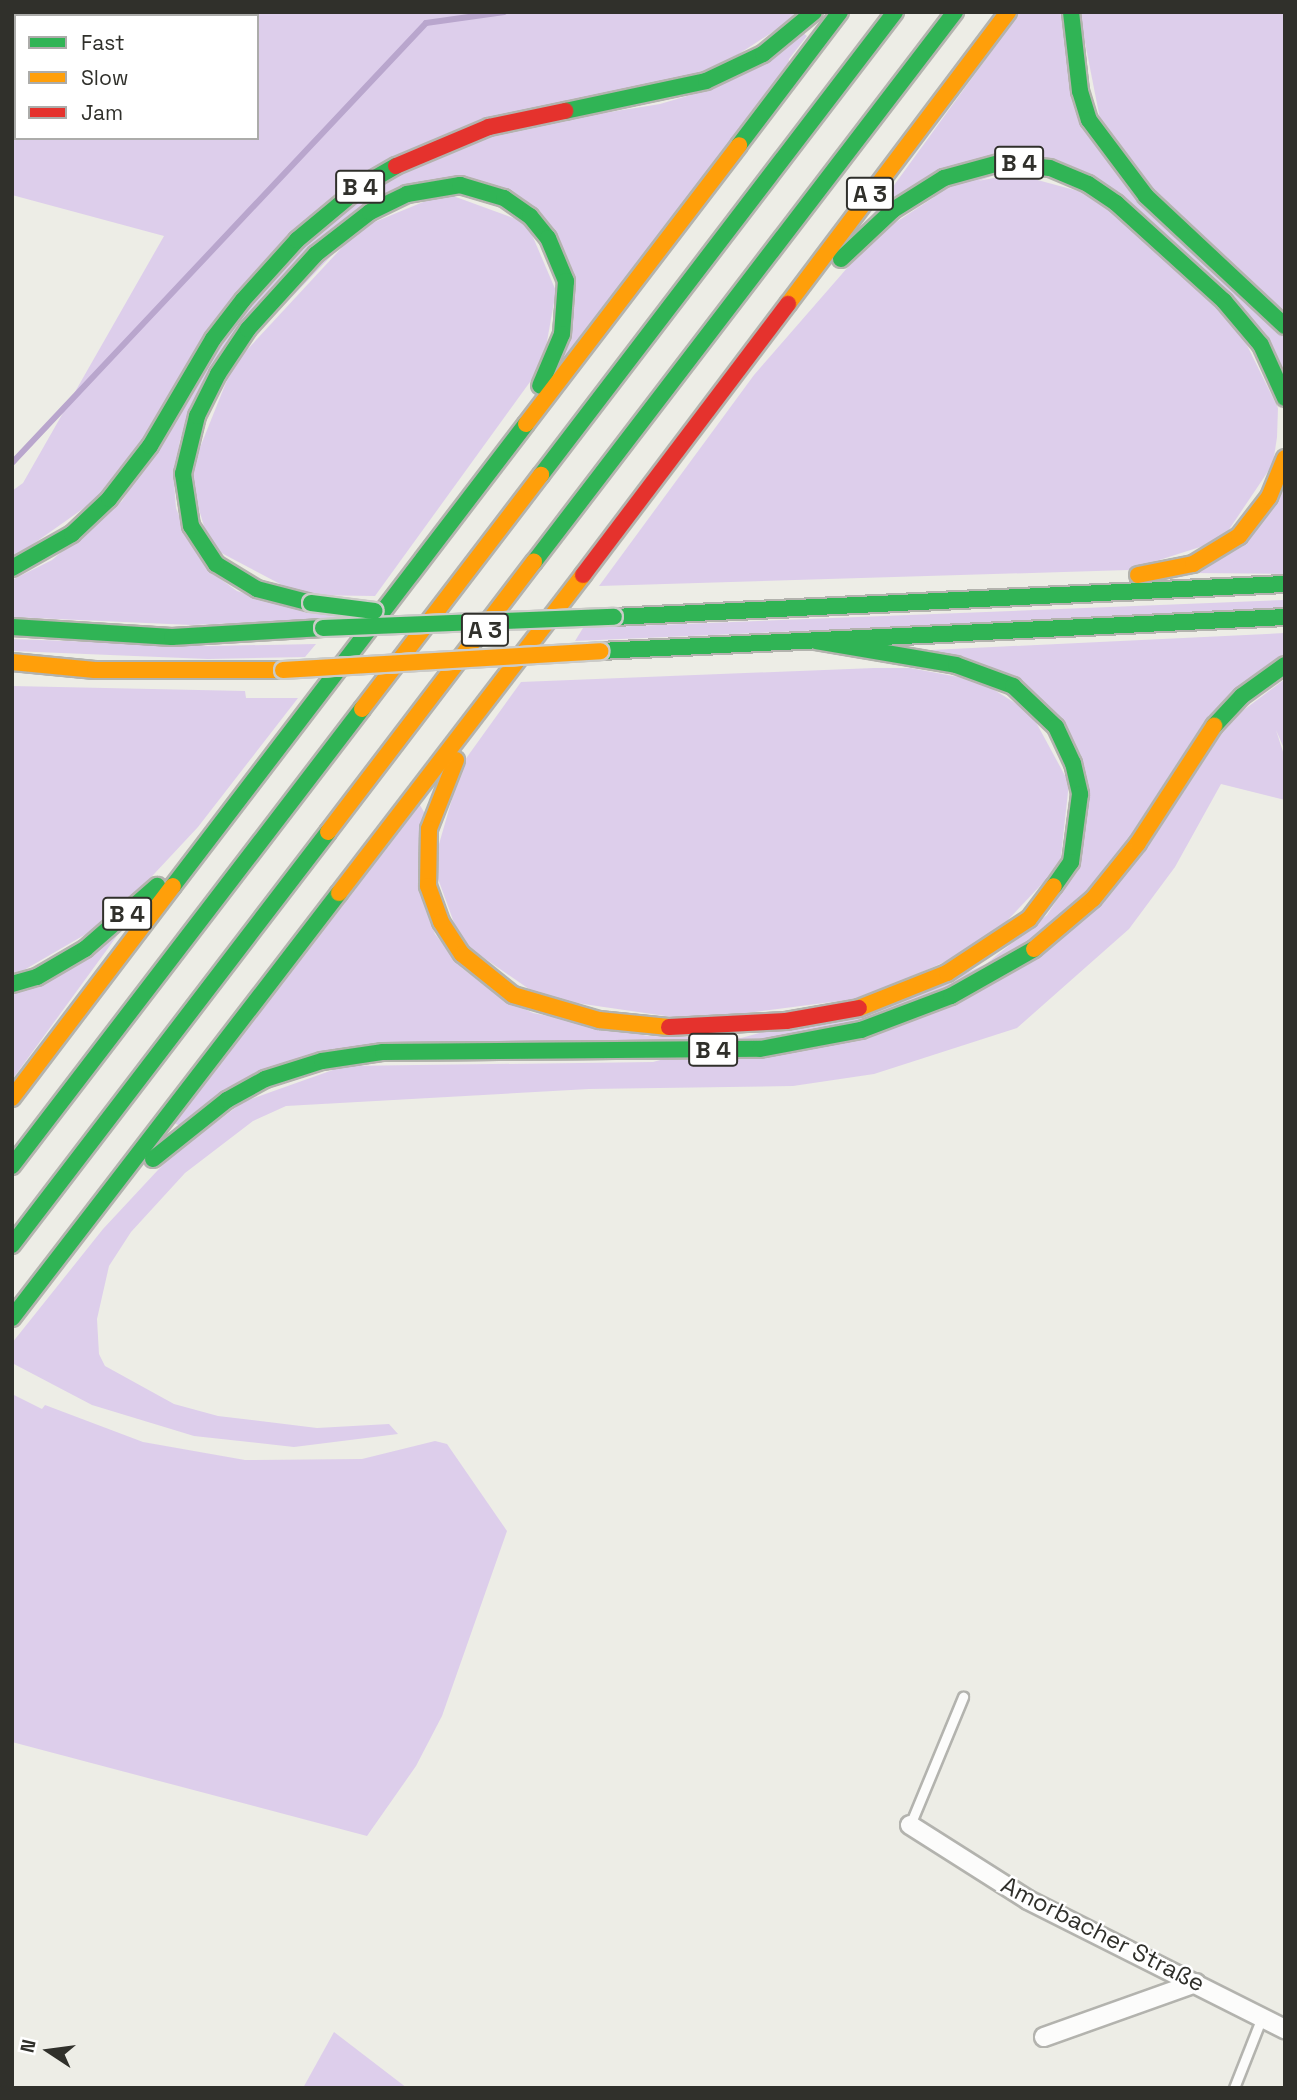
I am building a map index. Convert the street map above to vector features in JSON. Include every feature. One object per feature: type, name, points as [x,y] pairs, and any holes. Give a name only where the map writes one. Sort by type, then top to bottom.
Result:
[{"type":"highway","name":"B 4","points":[[12,568],[72,534],[109,499],[150,446],[213,339],[243,300],[296,240],[363,185],[416,154],[489,127],[627,102],[706,81],[763,54],[814,12]]},
{"type":"highway","points":[[12,1098],[227,821],[839,12]]},
{"type":"highway","name":"A 3","points":[[12,1166],[895,12]]},
{"type":"highway","name":"A 3","points":[[12,1245],[956,12]]},
{"type":"highway","name":"A 3","points":[[732,375],[1008,12]]},
{"type":"highway","points":[[1071,12],[1080,91],[1089,120],[1146,197],[1285,326]]},
{"type":"highway","name":"B 4","points":[[732,375],[855,244],[893,210],[957,173],[1014,163],[1050,169],[1088,184],[1148,229],[1252,332],[1270,360],[1285,398]]},
{"type":"highway","name":"A 3","points":[[483,622],[311,603],[240,582],[207,554],[191,526],[184,499],[188,444],[218,374],[247,329],[291,278],[355,223],[419,191],[460,185],[504,198],[539,226],[562,266],[567,300],[557,348],[490,472]]},
{"type":"highway","points":[[12,1318],[61,1258],[732,375]]},
{"type":"highway","points":[[967,601],[1166,570],[1206,558],[1239,536],[1260,513],[1285,458]]},
{"type":"highway","points":[[12,628],[172,637],[1285,584]]},
{"type":"highway","points":[[12,676],[95,670],[283,670],[600,651],[1285,617]]},
{"type":"highway","name":"A 3","points":[[507,670],[446,779],[429,829],[426,864],[431,897],[441,922],[462,954],[513,995],[570,1014],[679,1028],[773,1023],[863,1007],[917,986],[984,952],[1029,919],[1060,881],[1071,862],[1079,823],[1080,794],[1065,743],[1043,711],[1013,686],[972,669],[816,641]]},
{"type":"highway","points":[[12,662],[95,670]]},
{"type":"highway","name":"B 4","points":[[61,1258],[151,1161],[194,1124],[247,1089],[300,1066],[383,1052],[760,1049],[861,1030],[951,996],[1040,945],[1093,899],[1138,843],[1228,708],[1285,666]]},
{"type":"highway","name":"B 4","points":[[12,984],[37,977],[85,949],[227,821]]},
{"type":"street","name":"Amorbacher Straße","points":[[910,1825],[1028,1900],[1285,2029]]},
{"type":"street","points":[[1044,2037],[1196,1983]]},
{"type":"lane","points":[[910,1825],[963,1697]]},
{"type":"lane","points":[[1234,2088],[1262,2017]]},
{"type":"shaded area","points":[[12,12],[803,12],[713,71],[450,132],[101,496],[12,559],[12,491],[23,483],[164,236],[12,195]]},
{"type":"shaded area","points":[[1020,12],[1062,12],[1069,82],[1285,338],[1285,372],[1042,158],[868,221]]},
{"type":"shaded area","points":[[1079,12],[1285,12],[1285,316],[1161,201],[1100,119]]},
{"type":"shaded area","points":[[802,32],[807,36],[789,59],[788,70],[541,398],[571,328],[575,302],[566,254],[538,213],[509,193],[470,179],[432,179],[376,200],[304,256],[239,328],[205,379],[180,440],[174,481],[176,508],[185,531],[215,575],[237,591],[294,609],[361,618],[191,625],[12,617],[12,580],[52,560],[122,501],[249,304],[312,237],[361,197],[412,166],[478,138],[529,125],[660,104],[704,91],[755,67]]},
{"type":"shaded area","points":[[1015,174],[1082,192],[1238,327],[1278,408],[1277,437],[1273,464],[1222,540],[1128,570],[599,586],[754,375],[875,236],[951,186]]},
{"type":"shaded area","points":[[445,193],[527,223],[556,291],[543,364],[375,596],[301,595],[210,547],[189,475],[233,365],[360,228]]},
{"type":"shaded area","points":[[1285,488],[1285,574],[1193,573]]},
{"type":"shaded area","points":[[1285,600],[1285,610],[575,641],[583,628]]},
{"type":"shaded area","points":[[1285,633],[1285,659],[1258,672],[1226,701],[1102,880],[1041,934],[1004,960],[921,1003],[849,1024],[761,1040],[354,1048],[273,1068],[226,1092],[180,1126],[174,1123],[417,800],[424,812],[422,896],[435,934],[462,968],[503,999],[533,1013],[648,1036],[746,1038],[810,1030],[884,1010],[986,964],[1047,915],[1076,870],[1083,846],[1088,792],[1083,770],[1075,746],[1047,707],[1002,674],[975,663],[911,651]]},
{"type":"shaded area","points":[[12,639],[208,646],[316,644],[305,657],[208,659],[12,651]]},
{"type":"shaded area","points":[[910,668],[980,681],[1031,713],[1069,783],[1060,865],[985,944],[863,998],[693,1020],[542,998],[461,942],[433,865],[462,764],[521,682]]},
{"type":"shaded area","points":[[1285,679],[1285,751],[1276,730],[1285,758],[1285,800],[1221,784],[1175,867],[1129,929],[1017,1028],[874,1074],[793,1086],[589,1089],[286,1106],[253,1121],[185,1173],[131,1232],[109,1266],[97,1319],[99,1354],[105,1366],[174,1404],[218,1416],[317,1428],[389,1424],[398,1434],[294,1447],[194,1436],[92,1405],[12,1363],[12,1343],[103,1229],[171,1156],[243,1102],[344,1066],[653,1062],[1036,958],[1233,718]]},
{"type":"shaded area","points":[[12,686],[245,691],[246,698],[298,698],[198,827],[112,919],[12,977]]},
{"type":"shaded area","points":[[122,929],[12,1080],[12,992]]},
{"type":"shaded area","points":[[12,1394],[42,1409],[45,1405],[143,1442],[245,1460],[362,1459],[435,1441],[447,1444],[507,1531],[442,1716],[416,1766],[367,1836],[12,1742]]},
{"type":"shaded area","points":[[334,2032],[407,2088],[303,2088]]},
{"type":"waterway","points":[[12,463],[426,23],[504,12]]},
{"type":"traffic: fast","points":[[565,111],[706,81],[763,54],[814,12]]},
{"type":"traffic: fast","points":[[739,145],[840,12]]},
{"type":"traffic: fast","points":[[541,475],[895,12]]},
{"type":"traffic: fast","points":[[534,562],[955,12]]},
{"type":"traffic: fast","points":[[1071,12],[1080,91],[1089,120],[1146,196],[1285,326]]},
{"type":"traffic: fast","points":[[841,259],[893,210],[944,178],[999,163],[1050,168],[1088,184],[1116,203],[1224,301],[1261,345],[1285,398]]},
{"type":"traffic: fast","points":[[12,568],[72,534],[109,499],[150,446],[213,339],[243,300],[297,240],[363,185],[396,166]]},
{"type":"traffic: fast","points":[[311,603],[257,589],[216,564],[191,526],[183,474],[197,416],[218,374],[248,329],[316,254],[370,212],[407,194],[460,185],[504,198],[530,216],[548,238],[566,281],[562,334],[540,386]]},
{"type":"traffic: fast","points":[[173,886],[526,424]]},
{"type":"traffic: fast","points":[[614,617],[1285,584]]},
{"type":"traffic: fast","points":[[311,603],[374,611]]},
{"type":"traffic: fast","points":[[323,628],[614,617]]},
{"type":"traffic: fast","points":[[600,651],[1285,617]]},
{"type":"traffic: fast","points":[[12,627],[172,637],[323,628]]},
{"type":"traffic: fast","points":[[816,641],[956,665],[1013,686],[1056,727],[1073,763],[1080,794],[1071,862],[1054,886]]},
{"type":"traffic: fast","points":[[1214,726],[1242,696],[1285,665]]},
{"type":"traffic: fast","points":[[12,1166],[362,709]]},
{"type":"traffic: fast","points":[[12,1245],[328,832]]},
{"type":"traffic: fast","points":[[12,984],[37,977],[85,949],[157,886]]},
{"type":"traffic: fast","points":[[12,1318],[339,893]]},
{"type":"traffic: fast","points":[[153,1159],[227,1100],[265,1079],[322,1061],[383,1052],[760,1049],[861,1030],[951,996],[1034,949]]},
{"type":"traffic: slow","points":[[788,304],[1008,12]]},
{"type":"traffic: slow","points":[[526,424],[739,145]]},
{"type":"traffic: slow","points":[[1138,575],[1193,564],[1239,536],[1269,497],[1285,458]]},
{"type":"traffic: slow","points":[[362,709],[541,475]]},
{"type":"traffic: slow","points":[[328,832],[534,562]]},
{"type":"traffic: slow","points":[[339,893],[583,575]]},
{"type":"traffic: slow","points":[[283,670],[600,651]]},
{"type":"traffic: slow","points":[[12,662],[95,670],[283,670]]},
{"type":"traffic: slow","points":[[1034,949],[1093,899],[1138,843],[1214,726]]},
{"type":"traffic: slow","points":[[456,760],[429,829],[428,886],[441,922],[462,954],[513,995],[599,1020],[669,1027]]},
{"type":"traffic: slow","points":[[12,1098],[173,886]]},
{"type":"traffic: slow","points":[[859,1008],[947,973],[1029,919],[1054,886]]},
{"type":"traffic: jam","points":[[396,166],[489,127],[565,111]]},
{"type":"traffic: jam","points":[[583,575],[788,304]]},
{"type":"traffic: jam","points":[[669,1027],[786,1021],[859,1008]]}]
